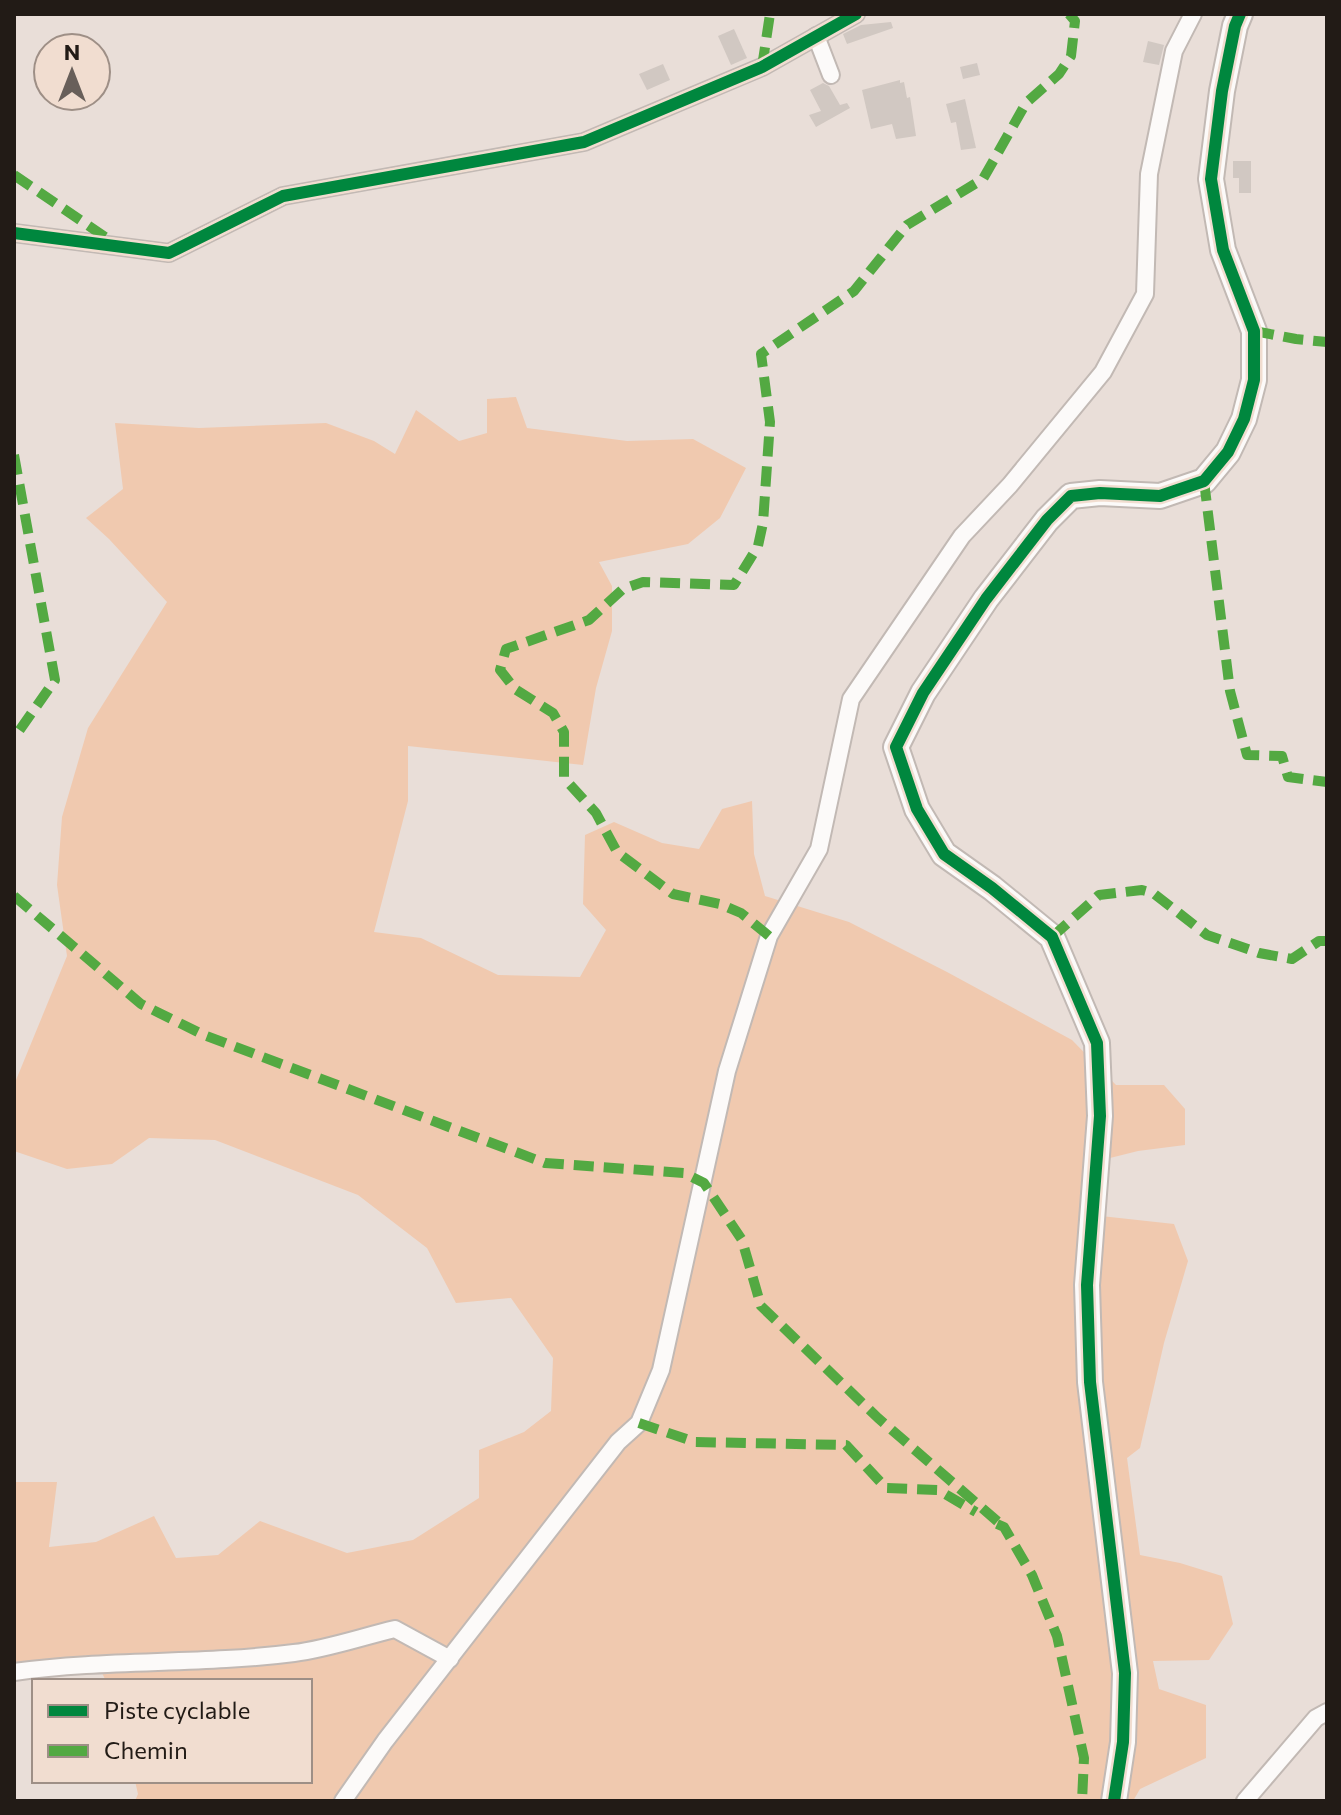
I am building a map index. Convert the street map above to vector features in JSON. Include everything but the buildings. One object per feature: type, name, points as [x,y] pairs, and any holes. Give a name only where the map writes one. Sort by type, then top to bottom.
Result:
[{"type":"street","points":[[14,233],[169,253],[283,196],[584,142],[762,67],[856,14]]},
{"type":"street","points":[[343,1801],[385,1741],[618,1442],[639,1423],[661,1370],[727,1071],[769,936],[819,849],[851,699],[962,536],[1010,485],[1103,372],[1145,294],[1149,174],[1174,51],[1193,14]]},
{"type":"street","points":[[1114,1801],[1123,1742],[1125,1673],[1090,1382],[1087,1285],[1100,1116],[1097,1043],[1052,937],[944,854],[917,809],[896,747],[923,693],[986,599],[1047,520],[1071,496],[1100,493],[1160,496],[1204,481],[1234,441],[1244,419],[1254,380],[1254,331],[1223,250],[1211,179],[1222,91],[1240,14]]},
{"type":"street","points":[[816,36],[831,75]]},
{"type":"street","points":[[14,1672],[93,1663],[296,1653],[395,1629],[450,1659]]},
{"type":"street","points":[[1245,1801],[1316,1718],[1327,1712]]},
{"type":"shaded area","points":[[516,397],[527,428],[627,441],[693,439],[746,468],[720,518],[688,544],[599,562],[612,586],[612,631],[596,688],[583,765],[408,746],[408,801],[374,932],[421,938],[498,975],[580,977],[606,930],[583,904],[585,835],[614,822],[662,843],[699,849],[722,809],[752,801],[754,854],[765,896],[849,922],[1072,1040],[1116,1085],[1164,1085],[1185,1109],[1185,1145],[1106,1159],[1101,1216],[1174,1224],[1188,1261],[1164,1343],[1140,1448],[1127,1458],[1140,1555],[1222,1576],[1233,1624],[1209,1660],[1153,1661],[1159,1689],[1206,1705],[1206,1758],[1140,1789],[1133,1801],[135,1801],[138,1794],[135,1783],[312,1783],[312,1679],[105,1679],[93,1655],[14,1667],[14,1482],[57,1482],[49,1547],[96,1542],[154,1516],[176,1558],[218,1555],[260,1521],[347,1553],[413,1540],[479,1498],[479,1450],[524,1432],[551,1411],[553,1358],[511,1298],[456,1303],[427,1248],[358,1195],[215,1140],[149,1138],[112,1164],[67,1169],[14,1151],[14,1085],[67,956],[57,885],[62,817],[88,728],[167,602],[86,518],[123,489],[115,423],[199,428],[326,423],[374,441],[395,454],[416,410],[459,441],[487,433],[487,399]]},
{"type":"marked path","points":[[762,67],[770,14]]},
{"type":"marked path","points":[[769,936],[741,913],[720,904],[673,894],[617,852],[596,813],[564,778],[564,732],[553,713],[515,689],[500,670],[506,649],[589,620],[623,589],[643,582],[734,585],[758,546],[763,523],[770,422],[761,354],[854,291],[907,225],[983,179],[1026,103],[1059,74],[1071,56],[1075,21],[1069,14]]},
{"type":"marked path","points":[[14,175],[111,241]]},
{"type":"marked path","points":[[1254,331],[1327,342]]},
{"type":"marked path","points":[[14,455],[55,680],[14,738]]},
{"type":"marked path","points":[[1204,481],[1230,691],[1247,755],[1282,756],[1288,777],[1327,782]]},
{"type":"marked path","points":[[1052,937],[1099,895],[1142,890],[1153,893],[1207,935],[1259,953],[1292,959],[1319,941],[1327,941]]},
{"type":"marked path","points":[[14,896],[141,1004],[204,1035],[545,1163],[684,1173],[704,1183],[742,1240],[761,1306],[878,1418],[1004,1527]]},
{"type":"marked path","points":[[639,1423],[695,1442],[846,1445],[886,1488],[938,1490],[976,1512]]},
{"type":"marked path","points":[[997,1524],[1004,1527],[1032,1575],[1057,1636],[1084,1758],[1082,1801]]},
{"type":"cycle path","points":[[14,233],[169,253],[283,196],[584,142],[762,67],[856,14]]},
{"type":"cycle path","points":[[1114,1801],[1123,1742],[1125,1673],[1090,1382],[1087,1285],[1100,1116],[1097,1043],[1052,937],[944,854],[917,809],[896,747],[923,693],[986,599],[1047,520],[1071,496],[1100,493],[1160,496],[1204,481],[1228,452],[1244,419],[1254,380],[1254,331],[1223,250],[1211,179],[1222,91],[1240,14]]}]
